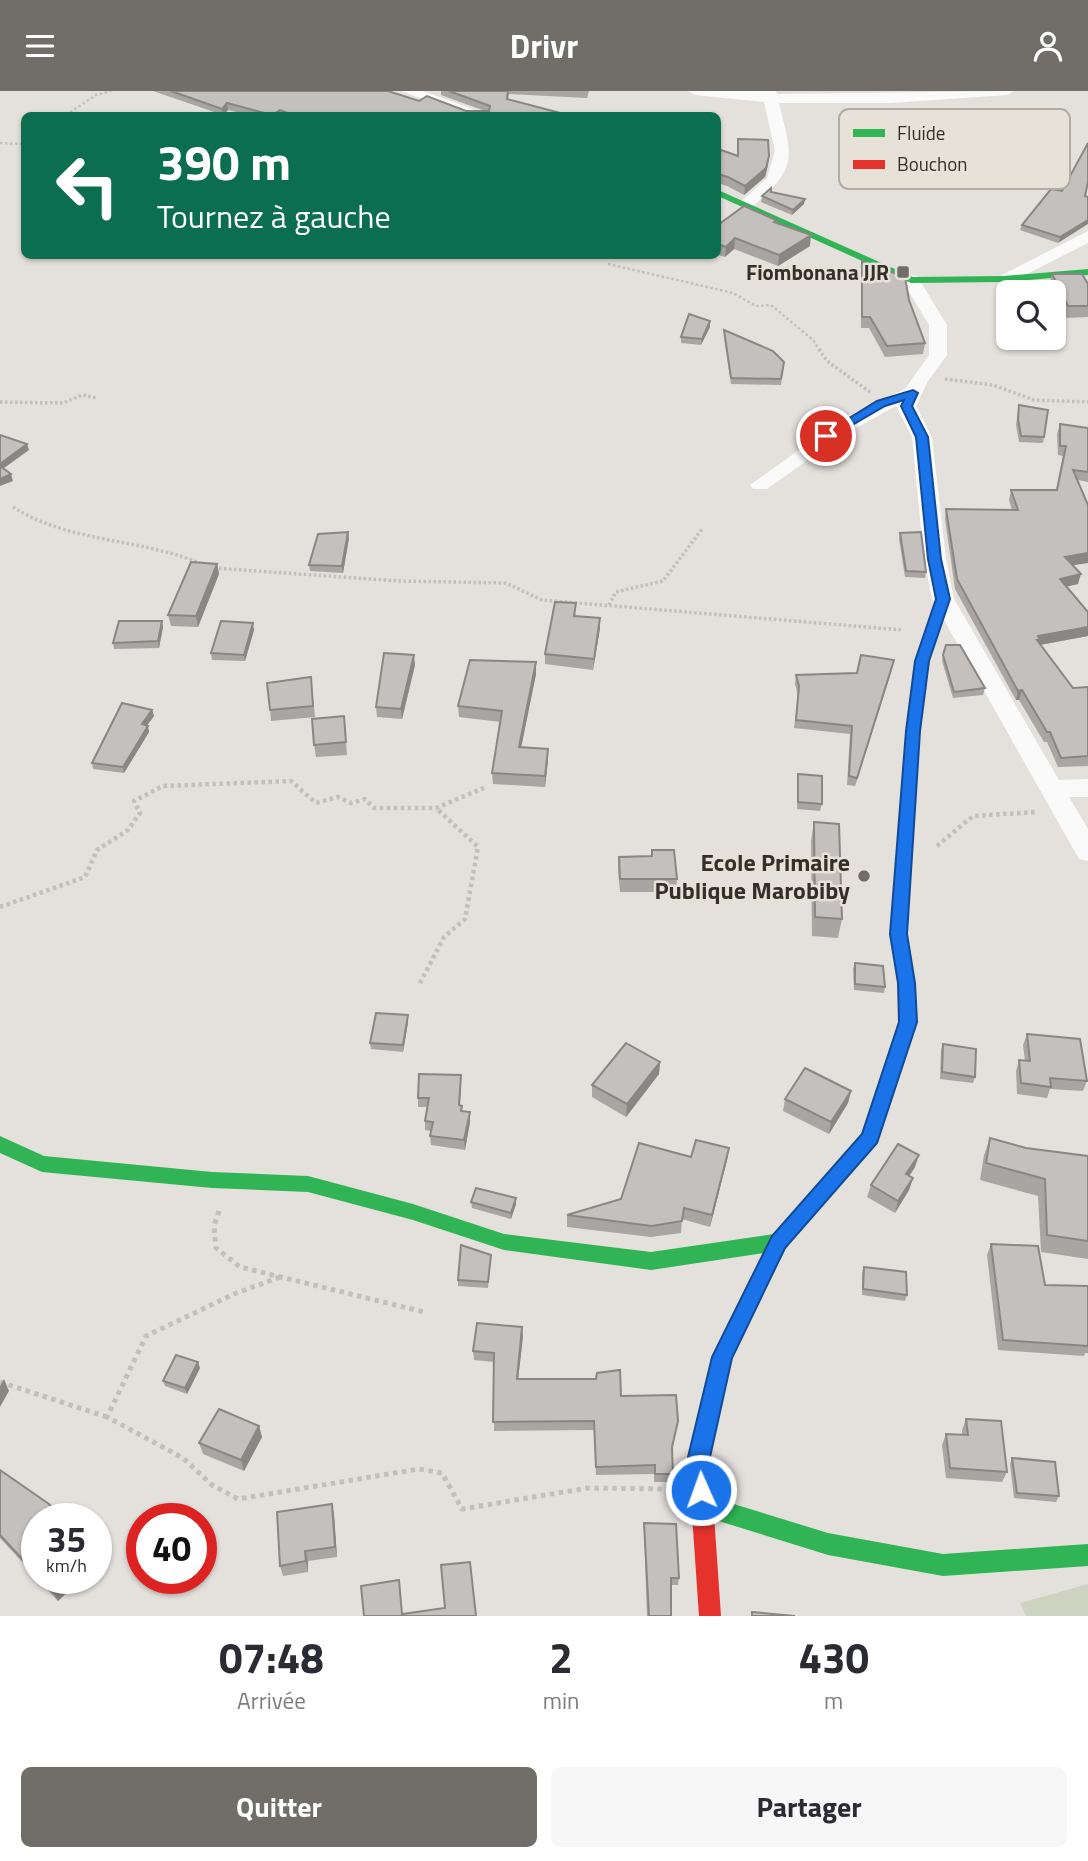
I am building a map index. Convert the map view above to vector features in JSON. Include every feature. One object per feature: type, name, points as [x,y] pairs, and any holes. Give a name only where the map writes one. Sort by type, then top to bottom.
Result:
[{"type":"street","points":[[408,91],[472,112]]},
{"type":"street","points":[[695,91],[838,101],[1007,91]]},
{"type":"street","points":[[746,204],[774,180],[783,151],[771,96]]},
{"type":"street","points":[[721,194],[911,280],[1003,279],[1088,272]]},
{"type":"street","points":[[1003,279],[1088,236]]},
{"type":"street","points":[[911,280],[938,325],[938,355],[906,406],[922,437],[935,559],[943,599],[1088,852]]},
{"type":"street","points":[[760,485],[826,436],[881,403],[916,387]]},
{"type":"street","points":[[710,1616],[699,1457],[722,1357],[779,1242],[870,1138],[908,1022],[907,983],[899,934],[913,731],[922,661],[943,599]]},
{"type":"street","points":[[1058,799],[1088,788]]},
{"type":"street","points":[[0,1144],[42,1164],[230,1181],[307,1184],[412,1212],[504,1242],[651,1261],[779,1242]]},
{"type":"street","points":[[701,1497],[828,1544],[943,1565],[1088,1555]]},
{"type":"path","points":[[70,112],[96,95],[111,91]]},
{"type":"path","points":[[0,143],[21,144]]},
{"type":"path","points":[[608,264],[733,292],[756,306],[771,305],[813,340],[827,361],[860,382],[881,403]]},
{"type":"path","points":[[916,387],[957,379],[993,385],[1034,400],[1088,402]]},
{"type":"path","points":[[0,402],[63,403],[82,395],[96,398]]},
{"type":"path","points":[[12,507],[34,521],[73,533],[83,532],[176,553],[216,569],[398,580],[506,583],[542,600],[932,632]]},
{"type":"path","points":[[609,605],[616,592],[663,581],[702,529]]},
{"type":"path","points":[[0,907],[85,877],[97,850],[128,830],[140,813],[134,801],[163,786],[291,781],[316,803],[338,797],[351,803],[365,799],[374,808],[436,808],[486,787]]},
{"type":"path","points":[[904,867],[942,843],[973,816],[1058,799]]},
{"type":"path","points":[[420,983],[444,937],[465,919],[478,847],[436,808]]},
{"type":"path","points":[[230,1181],[214,1226],[216,1248],[240,1267],[424,1312]]},
{"type":"path","points":[[107,1417],[146,1336],[234,1294],[280,1276]]},
{"type":"path","points":[[0,1382],[107,1417],[183,1458],[212,1485],[238,1499],[419,1469],[442,1473],[462,1509],[589,1488],[701,1497]]},
{"type":"green space","points":[[1088,1584],[1088,1616],[1026,1616],[1020,1603]]},
{"type":"building","points":[[171,91],[388,91],[419,101],[427,96],[466,111],[489,111],[490,106],[449,91],[508,91],[507,99],[557,112],[261,112],[227,103],[222,109]]},
{"type":"building","points":[[738,139],[768,140],[769,156],[766,168],[745,186],[721,175],[721,150],[738,156]]},
{"type":"building","points":[[1088,143],[1088,182],[1085,196],[1088,197],[1088,220],[1060,237],[1022,225],[1051,189],[1070,189],[1070,176]]},
{"type":"building","points":[[771,188],[771,192],[805,199],[793,210],[762,196]]},
{"type":"building","points":[[744,206],[776,220],[774,222],[811,235],[779,255],[735,238],[726,247],[721,245],[721,223]]},
{"type":"building","points":[[862,261],[905,277],[909,300],[925,343],[887,346],[870,317],[862,317]]},
{"type":"building","points":[[1052,274],[1082,274],[1088,284],[1088,306],[1068,306],[1066,280],[1055,280]]},
{"type":"building","points":[[689,314],[710,321],[702,339],[681,337]]},
{"type":"building","points":[[724,330],[773,351],[784,362],[781,379],[731,378]]},
{"type":"building","points":[[1019,405],[1048,410],[1044,437],[1021,436]]},
{"type":"building","points":[[1060,424],[1088,428],[1088,472],[1073,470],[1088,505],[1088,553],[1065,557],[1081,574],[1060,579],[1088,612],[1088,627],[1038,636],[1040,640],[1037,640],[1073,688],[1088,687],[1088,756],[1061,758],[1050,732],[1047,732],[1022,690],[1018,691],[957,579],[946,509],[1018,510],[1011,490],[1057,490],[1066,446],[1060,446]]},
{"type":"building","points":[[0,435],[27,444],[0,464]]},
{"type":"building","points":[[0,466],[11,474],[0,479]]},
{"type":"building","points":[[348,532],[342,566],[309,565],[318,534]]},
{"type":"building","points":[[921,532],[926,572],[906,571],[900,533]]},
{"type":"building","points":[[191,562],[217,564],[196,616],[168,615]]},
{"type":"building","points":[[555,602],[576,603],[574,616],[600,618],[594,659],[545,654]]},
{"type":"building","points":[[119,621],[162,621],[158,641],[113,643]]},
{"type":"building","points":[[221,621],[253,623],[244,655],[211,653]]},
{"type":"building","points":[[946,645],[960,645],[985,688],[954,692],[943,655]]},
{"type":"building","points":[[384,653],[414,655],[401,709],[376,707]]},
{"type":"building","points":[[861,655],[894,660],[857,778],[849,776],[852,726],[796,720],[799,686],[796,675],[857,673]]},
{"type":"building","points":[[470,660],[536,662],[519,747],[548,749],[545,776],[492,773],[502,711],[458,706]]},
{"type":"building","points":[[311,677],[313,706],[270,710],[267,683]]},
{"type":"building","points":[[122,703],[152,710],[142,724],[148,726],[123,767],[92,763]]},
{"type":"building","points":[[344,716],[346,742],[314,745],[312,719]]},
{"type":"building","points":[[798,774],[822,776],[822,804],[798,802]]},
{"type":"building","points":[[814,822],[839,824],[842,919],[815,917]]},
{"type":"building","points":[[652,850],[674,850],[677,879],[620,879],[619,857],[652,856]]},
{"type":"building","points":[[855,963],[883,966],[885,987],[855,984]]},
{"type":"building","points":[[376,1013],[408,1015],[403,1045],[370,1043]]},
{"type":"building","points":[[1027,1034],[1080,1039],[1087,1081],[1050,1078],[1051,1087],[1021,1083],[1019,1060],[1030,1061]]},
{"type":"building","points":[[626,1043],[660,1062],[627,1104],[592,1085]]},
{"type":"building","points":[[943,1044],[976,1049],[975,1077],[942,1072]]},
{"type":"building","points":[[805,1068],[851,1091],[831,1122],[785,1099]]},
{"type":"building","points":[[419,1074],[461,1075],[459,1105],[462,1106],[461,1111],[470,1112],[464,1140],[430,1136],[433,1122],[425,1121],[429,1098],[418,1098]]},
{"type":"building","points":[[990,1138],[1026,1148],[1088,1156],[1088,1241],[1047,1235],[1045,1179],[986,1163]]},
{"type":"building","points":[[696,1140],[729,1148],[712,1215],[684,1208],[682,1221],[652,1226],[567,1215],[621,1199],[639,1143],[691,1157]]},
{"type":"building","points":[[898,1144],[919,1155],[906,1174],[913,1178],[898,1201],[871,1185]]},
{"type":"building","points":[[476,1188],[516,1198],[511,1213],[471,1202]]},
{"type":"building","points":[[991,1244],[1038,1246],[1045,1285],[1088,1286],[1088,1346],[1003,1340]]},
{"type":"building","points":[[461,1245],[491,1255],[488,1282],[458,1280]]},
{"type":"building","points":[[864,1267],[906,1272],[907,1295],[863,1289]]},
{"type":"building","points":[[477,1323],[522,1327],[517,1379],[596,1379],[597,1373],[620,1370],[621,1396],[676,1395],[678,1421],[672,1447],[673,1474],[655,1474],[655,1465],[596,1467],[594,1421],[493,1422],[494,1353],[473,1351]]},
{"type":"building","points":[[176,1355],[198,1362],[185,1388],[163,1381]]},
{"type":"building","points":[[219,1409],[259,1426],[241,1460],[199,1443]]},
{"type":"building","points":[[966,1419],[1001,1421],[1007,1472],[950,1468],[946,1434],[968,1435]]},
{"type":"building","points":[[1012,1458],[1055,1462],[1059,1496],[1017,1493]]},
{"type":"building","points":[[0,1470],[48,1503],[21,1503],[21,1558],[0,1535]]},
{"type":"building","points":[[332,1504],[335,1547],[305,1551],[306,1561],[280,1566],[277,1512]]},
{"type":"building","points":[[644,1523],[676,1524],[679,1578],[671,1578],[671,1616],[649,1616]]},
{"type":"building","points":[[470,1562],[476,1616],[364,1616],[361,1586],[399,1580],[402,1614],[445,1608],[441,1565]]},
{"type":"building","points":[[752,1612],[795,1616],[752,1616]]},
{"type":"traffic: fast","points":[[721,194],[911,280],[1003,279],[1088,272]]},
{"type":"traffic: fast","points":[[754,1291],[779,1242],[870,1138],[908,1022],[907,983],[899,934],[913,731],[922,661],[943,599]]},
{"type":"traffic: fast","points":[[0,1144],[42,1164],[212,1180],[308,1184],[413,1212],[504,1242],[651,1261],[779,1242]]},
{"type":"traffic: fast","points":[[701,1505],[828,1544],[943,1565],[1088,1555]]},
{"type":"traffic: jam","points":[[710,1616],[699,1457],[722,1357],[754,1291]]},
{"type":"place","name":"Fiombonana JJR","points":[[903,272]]},
{"type":"place","name":"Ecole Primaire Publique Marobiby","points":[[864,876]]},
{"type":"route","points":[[701,1490],[699,1457],[722,1357],[779,1242],[870,1138],[908,1022],[907,983],[899,934],[913,731],[922,661],[943,599],[935,559],[922,437],[906,406],[913,393],[881,403],[826,436]]}]
